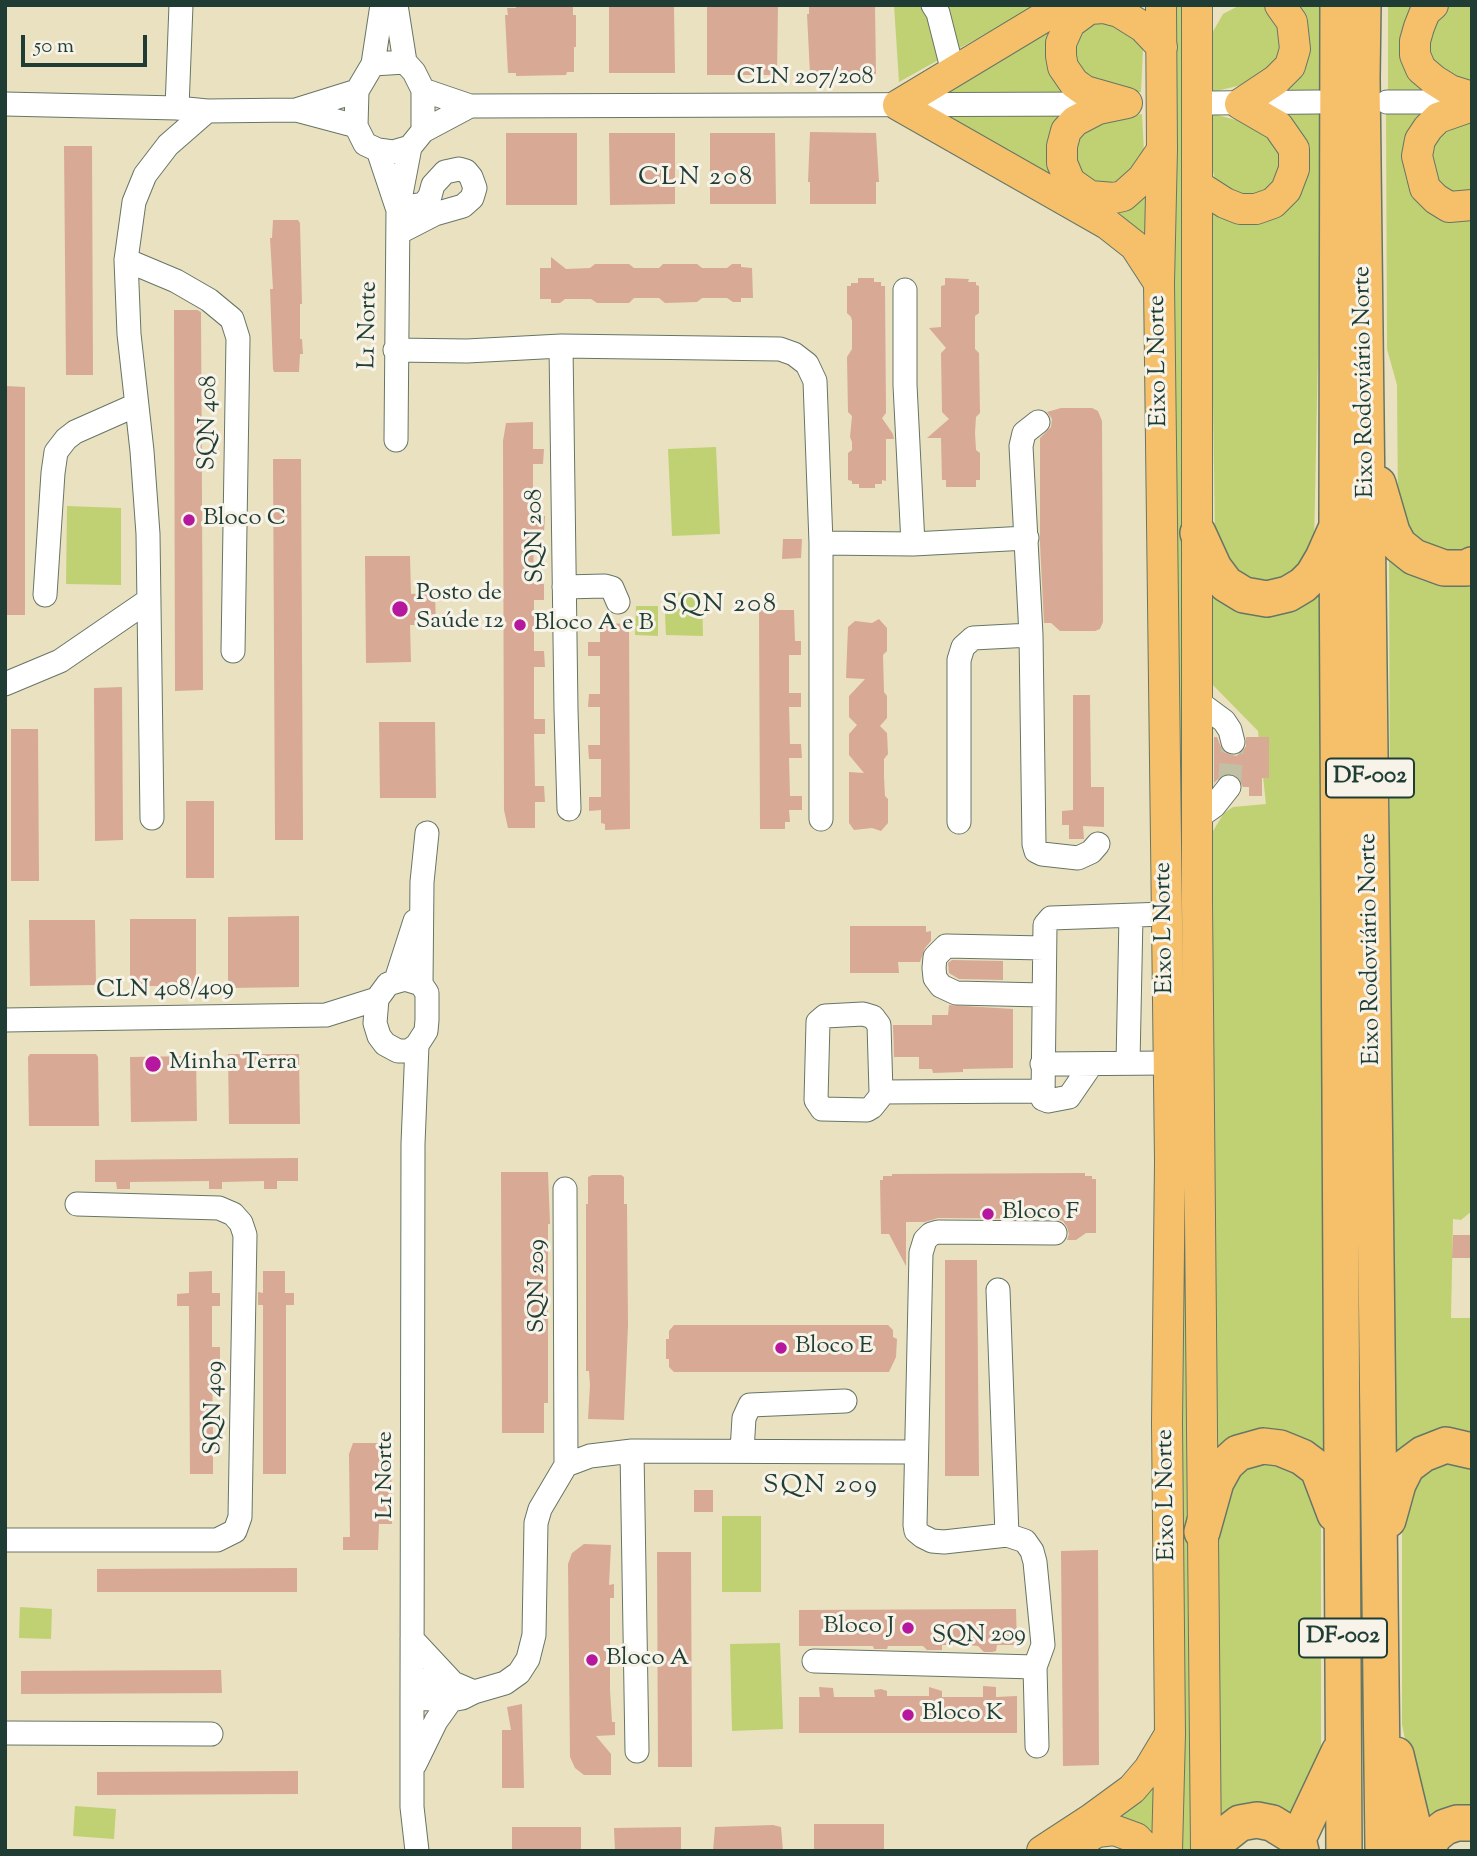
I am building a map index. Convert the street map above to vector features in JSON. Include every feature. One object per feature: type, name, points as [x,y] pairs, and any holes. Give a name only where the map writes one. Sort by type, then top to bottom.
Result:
[{"type":"highway","name":"Eixo Rodoviário Norte","points":[[1338,5],[1337,525],[1343,1851]]},
{"type":"highway","name":"Eixo Rodoviário Norte","points":[[1363,5],[1383,1851]]},
{"type":"highway","points":[[1366,442],[1392,532],[1399,545],[1414,556],[1444,568],[1466,568],[1472,565]]},
{"type":"highway","points":[[1198,533],[1214,568],[1226,584],[1244,595],[1267,599],[1294,591],[1313,575],[1337,525]]},
{"type":"highway","points":[[1379,1550],[1398,1484],[1407,1466],[1423,1454],[1446,1445],[1472,1451]]},
{"type":"highway","points":[[1202,1532],[1216,1482],[1226,1464],[1238,1452],[1263,1446],[1280,1448],[1302,1457],[1318,1469],[1342,1535]]},
{"type":"highway","points":[[1382,1695],[1419,1851]]},
{"type":"highway","points":[[1212,1851],[1221,1838],[1240,1823],[1257,1820],[1272,1823],[1300,1845],[1343,1742]]},
{"type":"highway","points":[[1426,1851],[1435,1835],[1444,1827],[1457,1823],[1472,1823]]},
{"type":"main road","points":[[1063,5],[898,105],[1107,224],[1135,247],[1159,283]]},
{"type":"main road","name":"Eixo L Norte","points":[[1161,5],[1159,283],[1170,1161],[1167,1423],[1170,1734],[1167,1851]]},
{"type":"main road","points":[[1226,103],[1276,79],[1290,66],[1295,49],[1292,22],[1280,5]]},
{"type":"main road","points":[[1433,5],[1425,12],[1415,41],[1415,55],[1421,69],[1450,90],[1472,101]]},
{"type":"main road","points":[[1134,103],[1085,91],[1074,83],[1063,67],[1060,55],[1061,43],[1070,23],[1089,9],[1104,8],[1119,12],[1143,27],[1161,47]]},
{"type":"main road","name":"Eixo L Norte","points":[[1204,10],[1197,185],[1197,818],[1206,1851]]},
{"type":"main road","points":[[1472,101],[1438,118],[1427,128],[1420,140],[1417,156],[1425,188],[1436,199],[1449,207],[1472,205]]},
{"type":"main road","points":[[1134,103],[1098,109],[1075,121],[1066,131],[1062,146],[1062,163],[1070,181],[1090,196],[1123,196],[1142,179],[1162,150]]},
{"type":"main road","points":[[1197,185],[1225,203],[1240,209],[1256,209],[1273,203],[1286,190],[1294,169],[1294,149],[1278,126],[1226,103]]},
{"type":"main road","points":[[1042,1851],[1132,1789],[1149,1769],[1170,1734]]},
{"type":"main road","points":[[1076,1851],[1087,1838],[1097,1832],[1114,1830],[1136,1838],[1149,1851]]},
{"type":"street","points":[[177,108],[181,5]]},
{"type":"street","points":[[382,5],[373,64],[357,91],[356,126],[365,144],[377,150],[393,152],[416,139],[423,90],[414,72],[404,62],[396,5]]},
{"type":"street","points":[[933,5],[938,13],[953,72]]},
{"type":"street","points":[[373,64],[404,62]]},
{"type":"street","name":"CLN 207/208","points":[[423,90],[470,106],[1134,103]]},
{"type":"street","points":[[296,110],[357,91]]},
{"type":"street","points":[[1387,102],[1472,101]]},
{"type":"street","points":[[1226,103],[1318,102]]},
{"type":"street","points":[[5,104],[207,111],[296,110],[356,126]]},
{"type":"street","name":"CLN 207/208","points":[[416,139],[470,106]]},
{"type":"street","points":[[152,818],[148,534],[125,260],[134,202],[145,175],[168,145],[207,111]]},
{"type":"street","name":"L1 Norte","points":[[396,440],[398,216],[416,139]]},
{"type":"street","name":"L1 Norte","points":[[377,150],[398,216]]},
{"type":"street","name":"SQN 408","points":[[125,260],[176,281],[209,300],[232,319],[238,338],[233,651]]},
{"type":"street","points":[[905,290],[905,385],[913,544]]},
{"type":"street","points":[[395,350],[467,351],[561,346],[780,349],[807,364],[815,381],[821,543],[821,819]]},
{"type":"street","name":"SQN 208","points":[[561,346],[569,809]]},
{"type":"street","points":[[45,595],[53,473],[57,452],[75,432],[136,405]]},
{"type":"street","points":[[1038,422],[1024,433],[1020,446],[1031,635],[1036,850],[1042,855],[1078,858],[1091,852],[1098,844]]},
{"type":"street","points":[[821,543],[913,544],[1027,538]]},
{"type":"street","points":[[564,587],[605,586],[612,589],[618,602]]},
{"type":"street","points":[[5,684],[60,661],[149,600]]},
{"type":"street","points":[[959,822],[959,660],[963,647],[973,638],[1031,635]]},
{"type":"street","points":[[1197,701],[1224,722],[1230,730],[1233,742]]},
{"type":"street","points":[[1197,818],[1214,806],[1229,787]]},
{"type":"street","points":[[421,984],[405,979],[396,980],[388,984],[377,999],[376,1030],[385,1044],[407,1048],[425,1031],[427,993],[421,984],[421,901],[426,833]]},
{"type":"street","points":[[396,980],[421,901]]},
{"type":"street","points":[[1091,1065],[1069,1097],[1048,1101],[1043,1098],[1044,928],[1051,918],[1166,915]]},
{"type":"street","points":[[1128,1063],[1130,916]]},
{"type":"street","points":[[1043,995],[956,993],[941,986],[935,978],[934,968],[935,957],[946,946],[1044,948]]},
{"type":"street","name":"CLN 408/409","points":[[5,1020],[326,1015],[377,999]]},
{"type":"street","points":[[863,1014],[877,1020],[881,1092],[876,1104],[867,1110],[828,1111],[819,1106],[816,1100],[816,1028],[821,1018],[863,1014]]},
{"type":"street","name":"CLN 408/409","points":[[326,1015],[376,1030]]},
{"type":"street","name":"L1 Norte","points":[[407,1048],[413,1144],[412,1807],[417,1851]]},
{"type":"street","points":[[1042,1064],[1167,1063]]},
{"type":"street","points":[[881,1092],[1042,1091]]},
{"type":"street","name":"SQN 209","points":[[565,1189],[566,1465]]},
{"type":"street","name":"SQN 409","points":[[5,1541],[217,1540],[235,1531],[240,1517],[245,1235],[241,1223],[233,1214],[219,1208],[77,1204]]},
{"type":"street","points":[[998,1290],[1007,1535],[932,1541],[916,1531],[915,1525],[921,1253],[925,1240],[931,1234],[951,1231],[1055,1233]]},
{"type":"street","points":[[742,1451],[744,1418],[750,1405],[845,1401]]},
{"type":"street","points":[[632,1451],[637,1752]]},
{"type":"street","points":[[412,1689],[460,1692],[505,1683],[519,1673],[528,1659],[534,1635],[536,1522],[540,1509],[566,1465],[590,1456],[632,1451],[915,1452]]},
{"type":"street","name":"SQN 209","points":[[814,1661],[1035,1667],[1043,1645],[1035,1562],[1025,1541],[1007,1535]]},
{"type":"street","points":[[412,1639],[460,1692]]},
{"type":"street","points":[[1035,1667],[1037,1746]]},
{"type":"street","points":[[412,1770],[436,1721],[460,1692]]},
{"type":"street","points":[[5,1733],[211,1734]]},
{"type":"street","name":"L1 Norte","points":[[404,1851],[412,1807]]},
{"type":"green space","points":[[894,5],[1037,5],[899,82]]},
{"type":"green space","points":[[1171,5],[1185,5],[1192,1851],[1180,1851]]},
{"type":"green space","points":[[1240,5],[1259,5],[1271,10],[1288,43],[1263,80],[1212,92],[1211,35],[1223,14]]},
{"type":"green space","points":[[1287,5],[1324,5],[1324,92],[1268,93],[1278,87]]},
{"type":"green space","points":[[1388,5],[1423,5],[1417,13],[1440,92],[1388,92]]},
{"type":"green space","points":[[1452,5],[1472,5],[1472,86],[1429,66],[1429,18]]},
{"type":"green space","points":[[1075,13],[1077,95],[928,95]]},
{"type":"green space","points":[[1115,15],[1143,49],[1141,92],[1093,89],[1079,78],[1069,40],[1073,29]]},
{"type":"green space","points":[[1440,111],[1411,162],[1472,215],[1472,554],[1426,553],[1398,513],[1397,385],[1387,349],[1386,112]]},
{"type":"green space","points":[[1076,113],[1068,186],[1146,185],[1153,264],[930,114]]},
{"type":"green space","points":[[1210,113],[1273,130],[1288,171],[1254,203],[1216,184],[1211,163]]},
{"type":"green space","points":[[1268,113],[1323,113],[1314,546],[1289,583],[1242,583],[1215,538],[1210,200],[1293,195]]},
{"type":"green space","points":[[1142,114],[1144,153],[1131,181],[1090,190],[1069,148],[1090,123]]},
{"type":"green space","points":[[1472,118],[1472,200],[1427,182],[1433,134]]},
{"type":"green space","points":[[716,447],[720,534],[672,536],[668,449]]},
{"type":"green space","points":[[67,506],[121,508],[121,585],[66,584]]},
{"type":"green space","points":[[1389,544],[1472,578],[1472,1211],[1461,1220],[1453,1219],[1451,1318],[1472,1318],[1472,1440],[1392,1476]]},
{"type":"green space","points":[[1205,573],[1222,591],[1325,575],[1330,1473],[1310,1452],[1213,1467],[1205,844],[1224,813],[1233,807],[1266,804],[1258,731],[1207,679]]},
{"type":"green space","points":[[702,592],[703,636],[666,635],[664,593]]},
{"type":"green space","points":[[636,606],[658,606],[658,636],[635,635]]},
{"type":"green space","points":[[1264,1458],[1303,1470],[1321,1511],[1321,1773],[1302,1816],[1217,1834],[1219,1501],[1229,1476]]},
{"type":"green space","points":[[1472,1460],[1472,1815],[1424,1838],[1402,1724],[1402,1513],[1425,1465]]},
{"type":"green space","points":[[722,1516],[761,1516],[761,1592],[722,1592]]},
{"type":"green space","points":[[20,1607],[52,1609],[51,1639],[19,1638]]},
{"type":"green space","points":[[780,1643],[783,1729],[732,1731],[730,1644]]},
{"type":"green space","points":[[1159,1769],[1160,1851],[1084,1832]]},
{"type":"green space","points":[[75,1806],[116,1809],[114,1839],[73,1836]]},
{"type":"building","points":[[516,5],[573,7],[573,15],[576,15],[574,72],[567,72],[566,75],[516,76],[516,73],[508,73],[505,15],[508,15],[507,8],[516,8]]},
{"type":"building","points":[[707,5],[778,5],[777,75],[707,75]]},
{"type":"building","points":[[809,5],[875,5],[876,74],[810,74],[807,14]]},
{"type":"building","points":[[609,7],[674,7],[675,73],[609,73]]},
{"type":"building","points":[[810,132],[876,133],[879,182],[876,182],[876,204],[810,204]]},
{"type":"building","points":[[506,133],[577,133],[577,205],[506,205]]},
{"type":"building","points":[[609,133],[675,133],[675,204],[610,205]]},
{"type":"building","points":[[710,133],[775,133],[776,204],[710,204]]},
{"type":"building","points":[[64,146],[92,146],[93,375],[66,375]]},
{"type":"building","points":[[273,220],[298,220],[300,223],[300,339],[303,354],[300,354],[299,372],[274,372],[273,369],[270,238]]},
{"type":"building","points":[[551,257],[566,269],[590,268],[595,264],[629,264],[634,268],[659,268],[663,264],[697,264],[702,268],[727,268],[732,264],[741,264],[741,267],[752,268],[753,298],[741,298],[741,302],[733,302],[727,298],[702,298],[697,302],[665,303],[659,298],[634,298],[629,303],[565,299],[560,303],[551,303],[551,299],[540,299],[540,268],[551,268]]},
{"type":"building","points":[[858,278],[874,278],[874,282],[881,282],[881,286],[885,286],[886,413],[882,418],[894,439],[886,439],[886,481],[875,484],[875,488],[859,488],[859,484],[852,484],[852,481],[848,480],[848,453],[852,450],[852,416],[848,412],[847,357],[852,349],[852,321],[847,313],[847,286],[858,283]]},
{"type":"building","points":[[945,278],[969,279],[968,282],[976,282],[979,286],[975,349],[979,353],[980,413],[976,417],[975,433],[976,450],[980,453],[980,480],[976,480],[976,487],[946,487],[946,480],[942,480],[941,438],[927,438],[949,419],[942,412],[941,353],[946,348],[929,328],[941,327],[941,286],[945,285]]},
{"type":"building","name":"Bloco C","points":[[174,310],[201,312],[203,690],[175,691]]},
{"type":"building","points":[[5,386],[25,387],[25,615],[5,615]]},
{"type":"building","points":[[1061,408],[1092,408],[1098,411],[1102,421],[1103,622],[1100,629],[1095,631],[1060,631],[1051,623],[1044,623],[1040,544],[1040,438],[1051,427],[1052,419],[1047,412]]},
{"type":"building","name":"Bloco A e B","points":[[533,422],[533,449],[544,449],[543,464],[533,464],[533,516],[545,516],[544,532],[533,532],[534,584],[544,584],[544,600],[534,600],[534,651],[544,651],[545,667],[534,667],[534,719],[545,719],[545,734],[534,734],[535,786],[544,786],[545,802],[535,802],[535,828],[508,828],[504,810],[503,441],[506,423]]},
{"type":"building","points":[[273,459],[301,459],[303,840],[275,840]]},
{"type":"building","points":[[783,539],[802,539],[801,558],[782,559]]},
{"type":"building","name":"Posto de Saúde 12","points":[[365,556],[410,556],[411,594],[435,593],[436,625],[410,625],[411,662],[366,663]]},
{"type":"building","points":[[759,610],[794,610],[795,641],[801,641],[801,655],[789,655],[789,693],[801,693],[801,707],[789,707],[790,744],[801,744],[802,758],[789,758],[790,796],[802,796],[802,810],[789,810],[790,822],[785,822],[785,829],[760,829]]},
{"type":"building","points":[[879,619],[887,628],[887,651],[883,655],[887,718],[880,726],[887,733],[888,754],[884,759],[884,777],[888,823],[881,831],[872,828],[854,830],[849,823],[849,772],[864,773],[849,755],[849,734],[857,725],[849,717],[849,696],[865,679],[846,678],[848,627],[855,621],[872,623]]},
{"type":"building","points":[[604,623],[629,624],[630,829],[605,830],[605,824],[601,823],[601,810],[589,811],[589,797],[601,797],[601,759],[589,759],[588,745],[600,745],[600,707],[588,707],[589,694],[600,694],[600,656],[588,656],[588,642],[600,642],[600,630],[604,630]]},
{"type":"building","points":[[122,687],[123,840],[95,841],[94,688]]},
{"type":"building","points":[[1073,695],[1090,695],[1091,787],[1104,787],[1104,827],[1083,826],[1084,839],[1069,839],[1069,825],[1062,825],[1062,811],[1073,810]]},
{"type":"building","points":[[379,722],[435,722],[436,798],[380,798]]},
{"type":"building","points":[[11,729],[38,729],[39,881],[11,881]]},
{"type":"building","points":[[1214,737],[1217,737],[1223,752],[1236,756],[1246,746],[1246,737],[1269,737],[1269,778],[1262,778],[1262,796],[1249,796],[1249,787],[1243,787],[1238,777],[1232,773],[1223,774],[1214,783]]},
{"type":"building","points":[[186,801],[214,801],[214,878],[186,878]]},
{"type":"building","points":[[299,916],[299,987],[228,988],[228,917]]},
{"type":"building","points":[[130,919],[196,919],[196,986],[130,986]]},
{"type":"building","points":[[29,920],[95,920],[96,985],[30,986]]},
{"type":"building","points":[[850,926],[926,926],[926,932],[931,931],[931,941],[920,962],[898,962],[899,973],[850,973]]},
{"type":"building","points":[[952,960],[1003,961],[1003,980],[959,979],[949,973],[948,963]]},
{"type":"building","points":[[949,1005],[1013,1009],[1013,1068],[963,1069],[963,1072],[933,1073],[932,1069],[919,1069],[919,1057],[894,1057],[893,1025],[932,1025],[932,1015],[948,1015]]},
{"type":"building","points":[[30,1054],[96,1054],[99,1126],[29,1126]]},
{"type":"building","points":[[228,1054],[299,1054],[300,1124],[229,1124]]},
{"type":"building","points":[[196,1056],[197,1121],[131,1122],[130,1057]]},
{"type":"building","points":[[298,1158],[298,1181],[277,1181],[277,1189],[264,1189],[264,1181],[222,1182],[222,1189],[209,1189],[209,1181],[130,1182],[130,1189],[117,1189],[116,1182],[95,1182],[95,1160]]},
{"type":"building","points":[[501,1172],[548,1172],[548,1403],[544,1403],[544,1433],[502,1433]]},
{"type":"building","name":"Bloco F","points":[[1085,1173],[1085,1176],[1096,1179],[1096,1233],[1086,1233],[1076,1240],[1067,1240],[1067,1227],[1063,1221],[1055,1219],[938,1218],[925,1222],[906,1222],[906,1266],[889,1234],[881,1234],[880,1180],[883,1180],[883,1176]]},
{"type":"building","points":[[588,1177],[624,1177],[624,1204],[627,1204],[628,1325],[624,1420],[588,1419],[590,1385],[589,1371],[586,1371],[586,1204]]},
{"type":"building","points":[[1453,1235],[1472,1235],[1472,1258],[1452,1258]]},
{"type":"building","points":[[945,1260],[977,1260],[979,1476],[945,1476]]},
{"type":"building","points":[[212,1271],[212,1293],[220,1293],[220,1306],[212,1306],[212,1347],[220,1347],[220,1361],[212,1360],[213,1440],[220,1440],[220,1453],[213,1453],[213,1474],[190,1474],[189,1306],[177,1306],[177,1294],[189,1293],[189,1272]]},
{"type":"building","points":[[263,1271],[285,1271],[285,1293],[294,1293],[294,1305],[286,1305],[286,1474],[263,1474],[263,1305],[258,1305],[258,1292],[263,1293]]},
{"type":"building","name":"Bloco E","points":[[674,1325],[888,1325],[893,1330],[893,1337],[897,1339],[896,1357],[889,1372],[674,1372],[669,1367],[669,1359],[666,1359],[666,1339],[669,1339],[669,1331]]},
{"type":"building","points":[[353,1443],[391,1443],[392,1524],[379,1524],[378,1550],[343,1550],[343,1537],[350,1537],[349,1454]]},
{"type":"building","points":[[694,1490],[713,1490],[713,1512],[694,1512]]},
{"type":"building","name":"Bloco A","points":[[584,1544],[611,1545],[609,1585],[614,1584],[614,1598],[610,1598],[610,1653],[614,1653],[615,1667],[610,1667],[610,1690],[615,1735],[596,1736],[611,1754],[611,1775],[584,1775],[575,1768],[570,1757],[568,1564],[572,1553]]},
{"type":"building","points":[[1098,1550],[1099,1765],[1063,1766],[1061,1551]]},
{"type":"building","points":[[657,1552],[691,1552],[692,1767],[658,1767]]},
{"type":"building","points":[[297,1568],[297,1592],[97,1592],[97,1569]]},
{"type":"building","name":"Bloco J","points":[[1016,1609],[1017,1645],[997,1645],[996,1651],[992,1652],[984,1652],[978,1646],[967,1645],[942,1645],[942,1650],[927,1650],[923,1646],[888,1646],[887,1649],[874,1649],[873,1646],[799,1646],[799,1610]]},
{"type":"building","points":[[221,1670],[222,1693],[21,1694],[21,1671]]},
{"type":"building","name":"Bloco K","points":[[983,1686],[996,1687],[996,1697],[1017,1696],[1017,1733],[799,1733],[799,1697],[820,1697],[819,1687],[833,1688],[834,1697],[875,1697],[874,1690],[881,1689],[887,1691],[887,1696],[929,1696],[929,1687],[942,1691],[942,1697],[983,1697]]},
{"type":"building","points":[[522,1704],[524,1788],[502,1788],[502,1730],[511,1730],[507,1707]]},
{"type":"building","points":[[298,1771],[298,1794],[97,1795],[97,1772]]},
{"type":"building","points":[[814,1824],[884,1824],[884,1851],[814,1851]]},
{"type":"building","points":[[512,1827],[581,1827],[581,1851],[512,1851]]},
{"type":"building","points":[[681,1827],[681,1851],[615,1851],[614,1828]]},
{"type":"building","points":[[715,1827],[781,1827],[783,1851],[713,1851]]},
{"type":"tunnel","points":[[1229,787],[1233,742]]},
{"type":"place","name":"Bloco C","points":[[189,520]]},
{"type":"place","name":"Posto de Saúde 12","points":[[400,609]]},
{"type":"place","name":"Bloco A e B","points":[[520,625]]},
{"type":"place","name":"Minha Terra","points":[[153,1064]]},
{"type":"place","name":"Bloco F","points":[[988,1214]]},
{"type":"place","name":"Bloco E","points":[[781,1348]]},
{"type":"place","name":"Bloco J","points":[[908,1628]]},
{"type":"place","name":"Bloco A","points":[[592,1660]]},
{"type":"place","name":"Bloco K","points":[[908,1715]]},
{"type":"district","name":"CLN 208","points":[[696,180]]},
{"type":"district","name":"SQN 208","points":[[720,607]]},
{"type":"district","name":"SQN 209","points":[[821,1488]]}]
